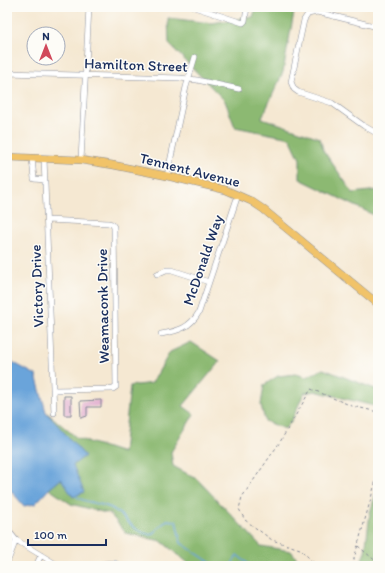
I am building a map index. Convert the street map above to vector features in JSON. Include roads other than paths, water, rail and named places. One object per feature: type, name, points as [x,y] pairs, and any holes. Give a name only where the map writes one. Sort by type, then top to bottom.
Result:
[{"type":"main road","name":"Tennent Avenue","points":[[7,157],[81,160],[113,165],[213,186],[238,195],[263,209],[378,304]]},
{"type":"street","points":[[81,160],[89,7]]},
{"type":"street","points":[[194,7],[243,23],[245,21],[248,7]]},
{"type":"street","points":[[378,27],[314,12],[308,14],[304,20],[291,82],[294,89],[298,92],[332,103],[378,134]]},
{"type":"street","points":[[167,176],[195,56]]},
{"type":"street","name":"Hamilton Street","points":[[7,73],[189,79],[239,89]]},
{"type":"street","points":[[32,158],[34,180],[45,180]]},
{"type":"street","name":"Victory Drive","points":[[44,158],[54,413]]},
{"type":"street","name":"McDonald Way","points":[[161,334],[181,330],[192,322],[199,312],[238,195]]},
{"type":"street","name":"Weamaconk Drive","points":[[47,220],[108,223],[113,225],[116,387],[113,389],[53,390]]},
{"type":"street","points":[[157,274],[166,270],[172,270],[209,282]]},
{"type":"street","points":[[7,529],[16,540],[59,566]]},
{"type":"street","points":[[7,563],[16,540]]},
{"type":"street","points":[[36,566],[42,555]]},
{"type":"street","points":[[101,566],[102,564],[115,562],[120,566]]},
{"type":"water","points":[[7,356],[14,363],[36,375],[46,412],[85,456],[73,465],[84,492],[73,497],[61,479],[35,504],[24,506],[7,486]]},
{"type":"waterway","points":[[76,496],[79,499],[104,505],[113,509],[139,531],[151,535],[167,520],[176,521],[181,543],[211,563],[212,566]]},
{"type":"waterway","points":[[231,566],[237,555],[251,566]]}]
